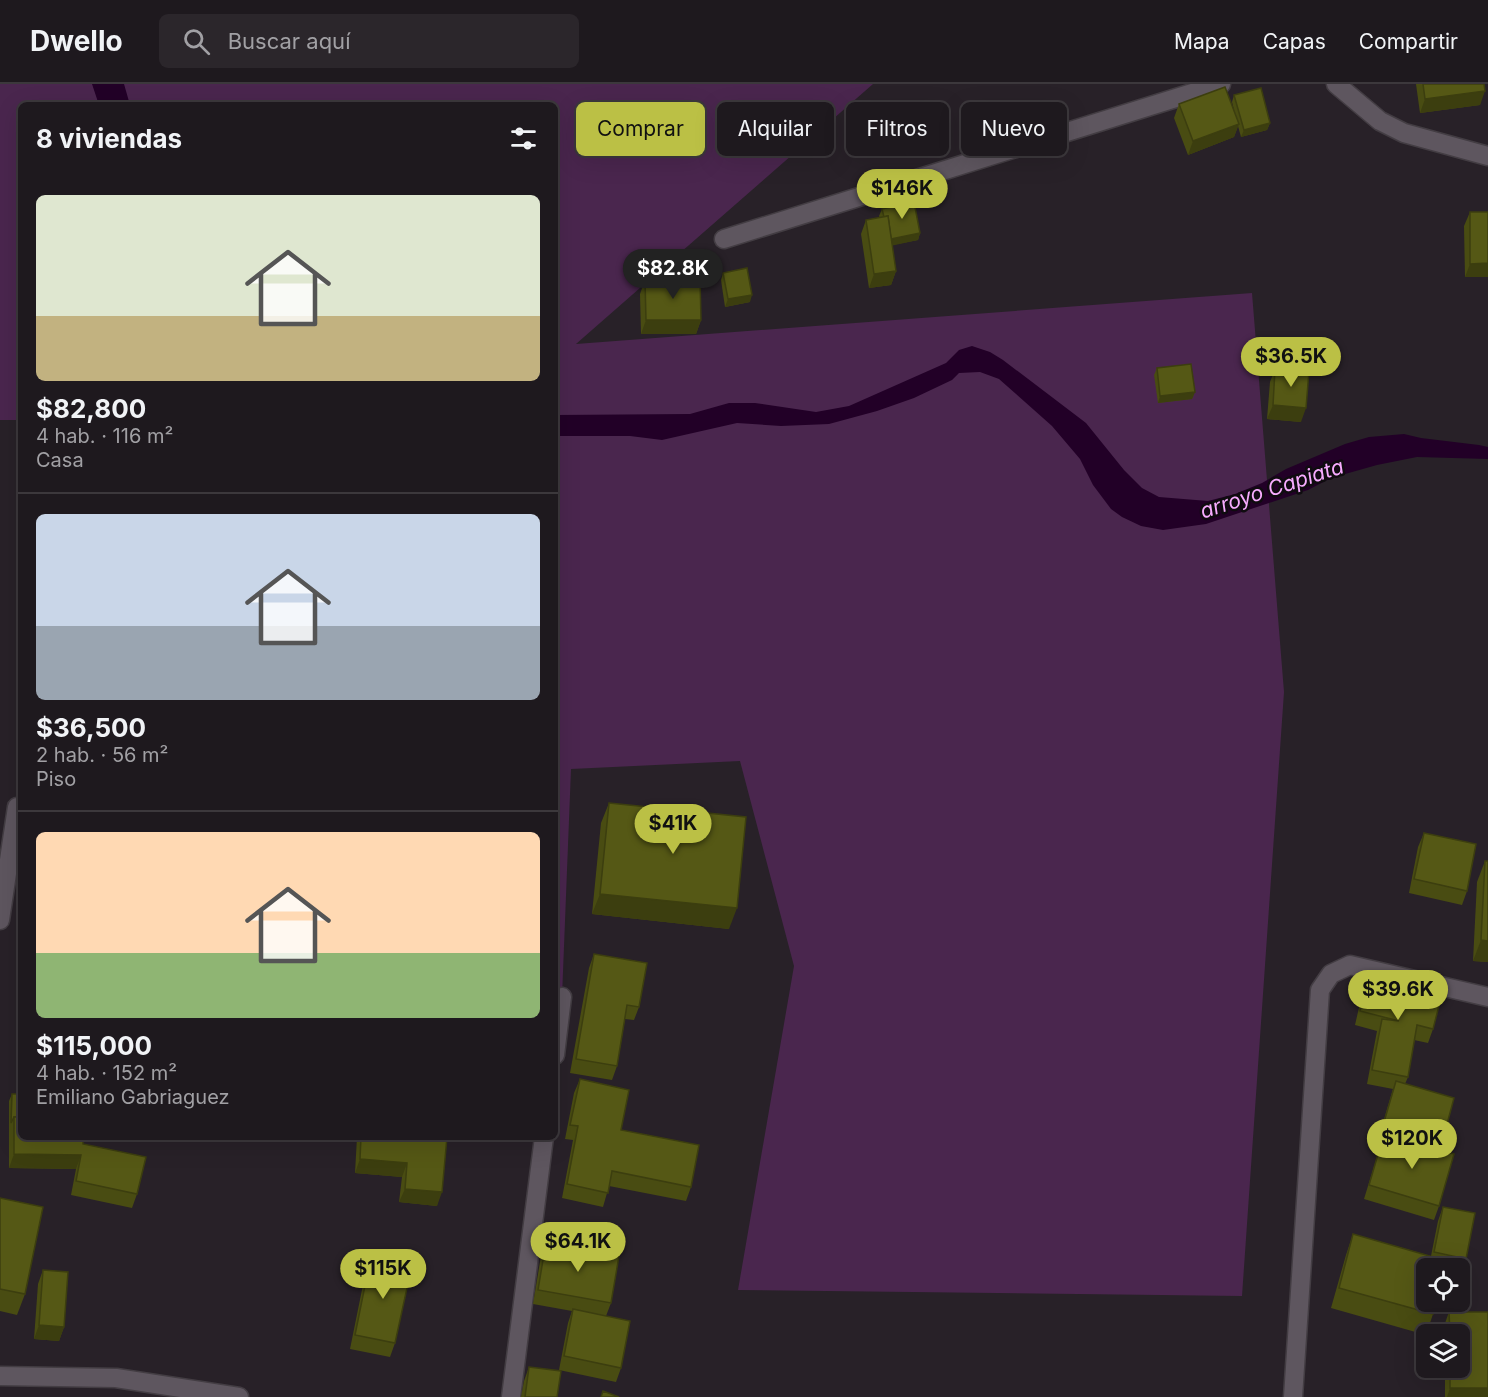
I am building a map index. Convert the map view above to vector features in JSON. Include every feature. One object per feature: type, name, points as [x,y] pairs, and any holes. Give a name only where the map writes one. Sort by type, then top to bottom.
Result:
[{"type":"street","points":[[724,240],[1221,84]]},
{"type":"street","points":[[1336,84],[1380,121],[1404,133],[1488,156]]},
{"type":"street","points":[[0,920],[17,807]]},
{"type":"street","points":[[1293,1397],[1320,990],[1331,974],[1350,965],[1488,997]]},
{"type":"street","points":[[558,1031],[562,998]]},
{"type":"street","points":[[511,1397],[544,1140]]},
{"type":"street","points":[[0,1376],[116,1378],[239,1397]]},
{"type":"shaded area","points":[[0,84],[873,84],[852,102],[846,102],[846,108],[834,118],[834,102],[717,102],[717,156],[791,156],[576,344],[1252,293],[1284,692],[1242,1296],[738,1290],[794,966],[740,761],[571,769],[562,997],[558,997],[558,102],[18,102],[18,420],[0,420]]},
{"type":"water","points":[[92,84],[124,84],[129,102],[98,102]]},
{"type":"water","name":"arroyo Capiata","points":[[972,346],[990,352],[1003,360],[1086,423],[1124,470],[1142,488],[1159,497],[1208,501],[1235,494],[1262,483],[1286,469],[1345,444],[1369,437],[1404,434],[1479,445],[1488,447],[1488,459],[1417,457],[1377,465],[1331,478],[1308,490],[1206,524],[1163,530],[1141,526],[1111,509],[1093,485],[1080,459],[1052,426],[999,379],[980,372],[959,373],[952,380],[914,398],[829,424],[781,426],[737,423],[662,440],[630,436],[558,436],[558,415],[690,414],[729,403],[755,403],[816,412],[849,406],[946,363],[959,350]]},
{"type":"building","points":[[1423,84],[1484,84],[1485,91],[1425,99]]},
{"type":"building","points":[[1225,87],[1239,124],[1193,141],[1179,104]]},
{"type":"building","points":[[1261,88],[1270,123],[1244,130],[1234,95]]},
{"type":"building","points":[[914,202],[920,233],[891,239],[888,216],[884,217],[882,209]]},
{"type":"building","points":[[1470,212],[1488,212],[1488,263],[1470,264]]},
{"type":"building","points":[[888,216],[896,271],[874,274],[866,220]]},
{"type":"building","points":[[747,268],[752,295],[728,299],[723,273]]},
{"type":"building","points":[[700,279],[701,320],[646,320],[645,280]]},
{"type":"building","points":[[1191,364],[1195,392],[1160,396],[1157,368]]},
{"type":"building","points":[[1275,369],[1309,371],[1306,408],[1273,405]]},
{"type":"building","points":[[609,803],[746,817],[737,908],[600,894]]},
{"type":"building","points":[[1424,833],[1476,844],[1467,891],[1414,879]]},
{"type":"building","points":[[1485,861],[1488,861],[1488,941],[1481,940]]},
{"type":"building","points":[[594,954],[647,963],[639,1007],[627,1005],[617,1066],[576,1059]]},
{"type":"building","points":[[1368,976],[1442,994],[1433,1029],[1417,1025],[1408,1077],[1372,1070],[1382,1019],[1399,1021],[1360,1011]]},
{"type":"building","points":[[580,1079],[629,1090],[621,1130],[699,1145],[691,1187],[612,1171],[608,1193],[567,1184],[578,1126],[570,1125]]},
{"type":"building","points":[[1396,1081],[1454,1098],[1443,1139],[1384,1122]]},
{"type":"building","points":[[12,1094],[18,1094],[18,1117],[14,1117],[11,1123]]},
{"type":"building","points":[[14,1117],[18,1117],[18,1140],[83,1140],[83,1144],[146,1157],[137,1194],[76,1181],[81,1155],[14,1154]]},
{"type":"building","points":[[1384,1134],[1454,1154],[1439,1206],[1369,1185]]},
{"type":"building","points":[[361,1140],[447,1140],[442,1192],[405,1189],[407,1163],[360,1159]]},
{"type":"building","points":[[0,1198],[43,1207],[25,1294],[0,1289]]},
{"type":"building","points":[[1443,1207],[1475,1213],[1466,1258],[1434,1252]]},
{"type":"building","points":[[1353,1234],[1437,1258],[1416,1258],[1416,1309],[1339,1288]]},
{"type":"building","points":[[546,1242],[619,1256],[611,1303],[538,1290]]},
{"type":"building","points":[[371,1256],[412,1265],[395,1343],[355,1335]]},
{"type":"building","points":[[43,1270],[68,1272],[64,1327],[39,1325]]},
{"type":"building","points":[[573,1309],[630,1321],[621,1368],[564,1356]]},
{"type":"building","points":[[1449,1312],[1488,1312],[1488,1388],[1450,1388],[1450,1378],[1470,1378],[1470,1324],[1450,1324]]},
{"type":"building","points":[[529,1367],[561,1371],[557,1397],[525,1397]]},
{"type":"building","points":[[603,1391],[619,1397],[601,1397]]}]
